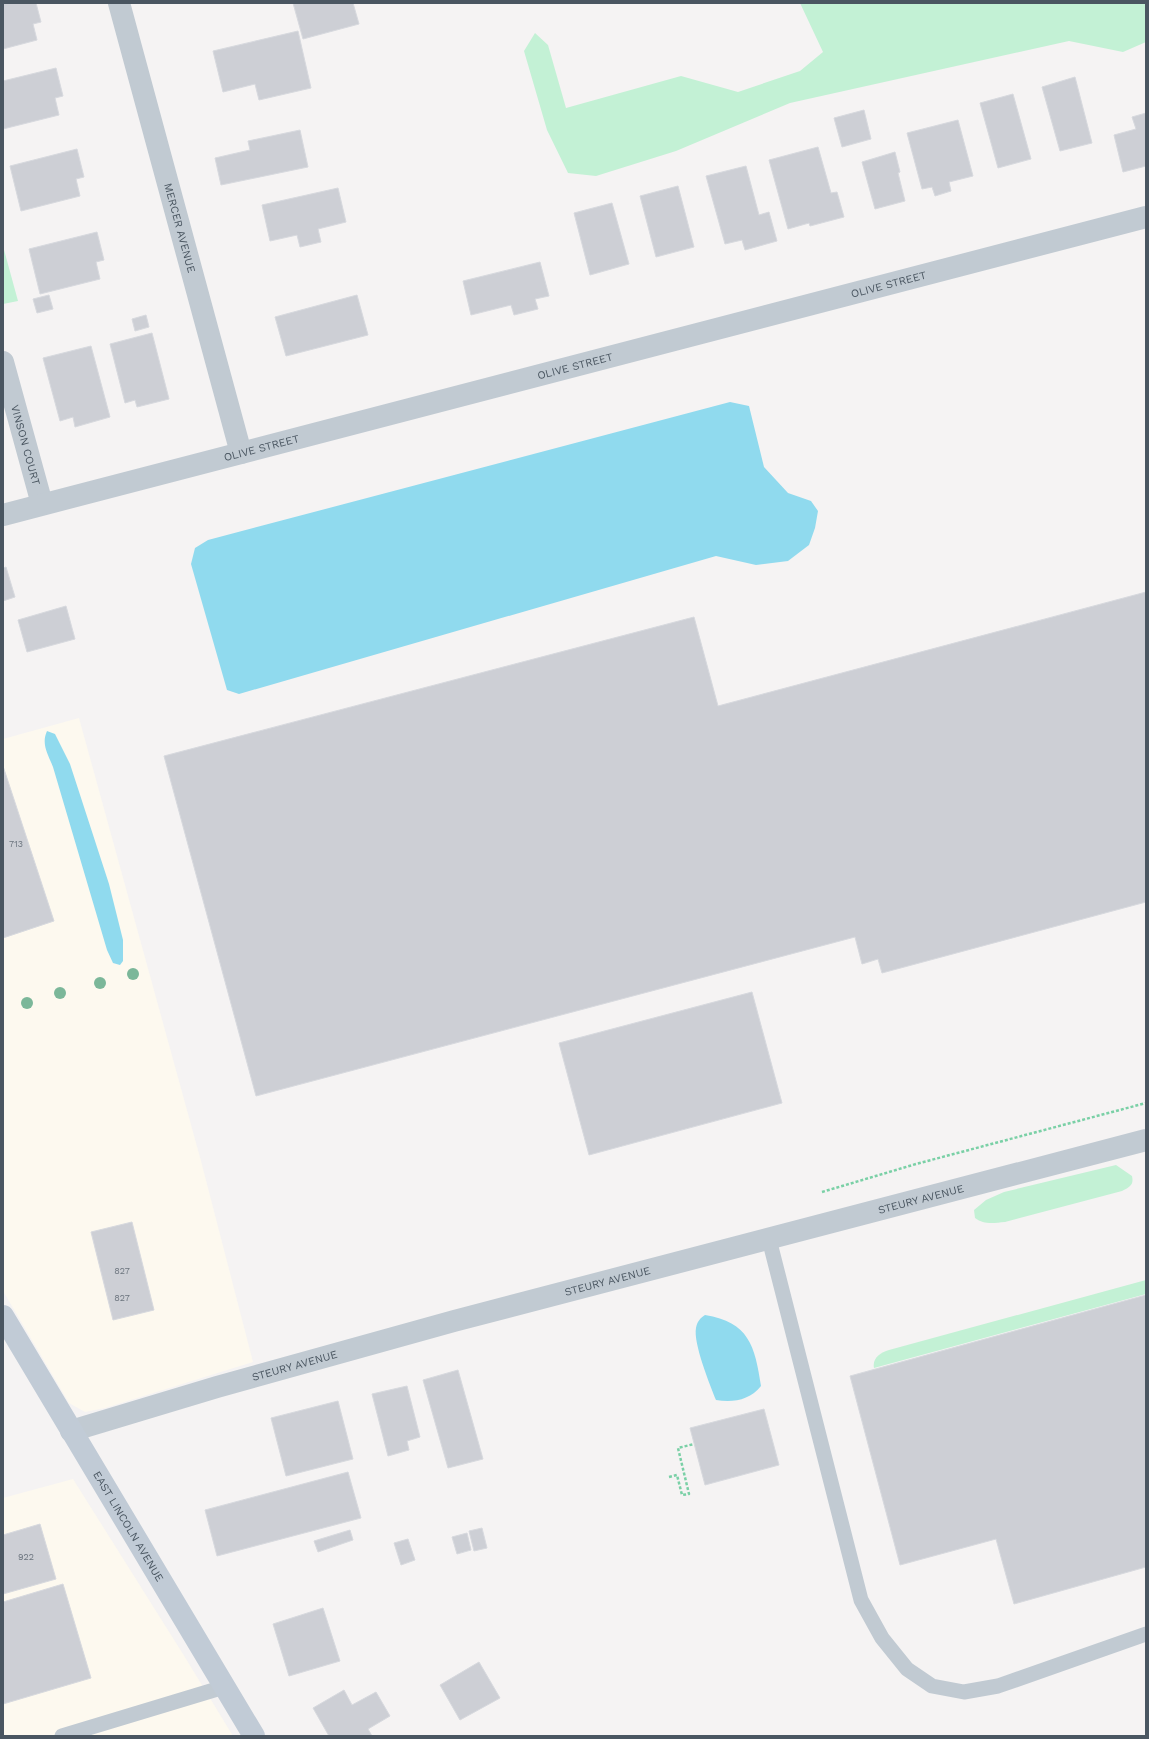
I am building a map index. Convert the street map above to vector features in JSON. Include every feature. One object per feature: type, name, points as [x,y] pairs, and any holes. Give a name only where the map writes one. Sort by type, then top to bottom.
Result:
[{"type":"main road","name":"EAST LINCOLN AVENUE","points":[[3,1316],[254,1736]]},
{"type":"street","name":"MERCER AVENUE","points":[[120,3],[241,453]]},
{"type":"street","name":"OLIVE STREET","points":[[3,515],[1146,217]]},
{"type":"street","name":"VINSON COURT","points":[[3,362],[42,504]]},
{"type":"street","name":"STEURY AVENUE","points":[[71,1431],[217,1386],[1146,1140]]},
{"type":"lane","points":[[769,1239],[861,1600],[882,1638],[907,1669],[932,1686],[964,1692],[998,1686],[1146,1634]]},
{"type":"lane","points":[[62,1736],[224,1687]]},
{"type":"path","points":[[822,1192],[916,1164],[1146,1103]]},
{"type":"path","points":[[670,1477],[677,1475],[682,1495],[689,1494],[678,1448],[694,1444]]},
{"type":"shaded area","points":[[79,718],[201,1161],[253,1362],[105,1408],[85,1412],[69,1403],[3,1291],[3,739]]},
{"type":"shaded area","points":[[73,1479],[233,1736],[3,1736],[3,1498]]},
{"type":"green space","points":[[800,3],[1146,3],[1146,42],[1123,52],[1069,41],[790,103],[676,151],[596,176],[568,173],[547,130],[524,51],[535,33],[548,45],[566,108],[681,76],[738,92],[800,71],[823,52]]},
{"type":"green space","points":[[3,246],[18,301],[3,304]]},
{"type":"green space","points":[[1116,1165],[1132,1176],[1131,1185],[1122,1191],[1005,1222],[986,1223],[975,1218],[974,1210],[986,1200],[1004,1192]]},
{"type":"green space","points":[[1146,1280],[1146,1294],[874,1368],[874,1361],[877,1356],[889,1350]]},
{"type":"water","points":[[730,402],[749,406],[764,467],[788,493],[811,501],[818,511],[815,528],[809,545],[788,561],[756,565],[716,556],[239,694],[227,690],[191,564],[195,548],[208,540]]},
{"type":"water","points":[[47,731],[55,734],[70,764],[109,884],[123,940],[123,961],[120,965],[113,963],[107,950],[53,767],[46,749],[45,736]]},
{"type":"water","points":[[705,1315],[720,1318],[731,1323],[747,1338],[756,1359],[761,1386],[752,1395],[735,1401],[716,1400],[697,1343],[696,1328],[700,1319]]},
{"type":"building","points":[[3,3],[36,3],[41,22],[33,24],[37,40],[3,49]]},
{"type":"building","points":[[293,3],[353,3],[359,24],[303,39]]},
{"type":"building","points":[[298,31],[311,88],[259,100],[255,84],[223,92],[213,51]]},
{"type":"building","points":[[56,68],[63,96],[55,98],[59,115],[3,129],[3,81]]},
{"type":"building","points":[[1075,77],[1092,143],[1060,151],[1042,87]]},
{"type":"building","points":[[1013,94],[1031,159],[998,168],[980,103]]},
{"type":"building","points":[[864,110],[871,139],[842,147],[834,118]]},
{"type":"building","points":[[1146,113],[1146,166],[1123,172],[1114,135],[1136,129],[1132,117]]},
{"type":"building","points":[[958,120],[973,176],[949,182],[951,191],[935,196],[932,187],[922,189],[907,133]]},
{"type":"building","points":[[300,130],[308,167],[221,185],[215,158],[250,150],[248,141]]},
{"type":"building","points":[[818,147],[831,193],[837,192],[844,217],[810,226],[809,223],[788,229],[769,160]]},
{"type":"building","points":[[77,149],[84,177],[76,179],[80,196],[21,211],[10,166]]},
{"type":"building","points":[[895,152],[900,172],[898,173],[905,201],[875,209],[862,162]]},
{"type":"building","points":[[746,166],[759,215],[769,212],[777,241],[745,250],[742,240],[725,244],[706,176]]},
{"type":"building","points":[[678,186],[694,247],[656,257],[640,196]]},
{"type":"building","points":[[338,188],[346,222],[318,229],[321,242],[300,247],[297,235],[270,241],[262,205]]},
{"type":"building","points":[[612,203],[629,264],[590,275],[574,213]]},
{"type":"building","points":[[97,232],[104,260],[96,262],[100,279],[40,294],[29,249]]},
{"type":"building","points":[[540,262],[549,296],[535,299],[538,309],[514,315],[511,305],[471,315],[463,281]]},
{"type":"building","points":[[49,295],[53,309],[37,313],[33,299]]},
{"type":"building","points":[[357,295],[368,335],[286,356],[275,317]]},
{"type":"building","points":[[146,315],[149,327],[135,331],[132,319]]},
{"type":"building","points":[[152,333],[169,399],[137,407],[135,400],[125,403],[110,344]]},
{"type":"building","points":[[91,346],[110,417],[75,427],[73,417],[60,421],[43,358]]},
{"type":"building","points":[[6,567],[15,597],[3,601],[3,568]]},
{"type":"building","points":[[1146,592],[1146,902],[882,973],[878,959],[862,964],[855,937],[256,1096],[164,756],[694,617],[718,706]]},
{"type":"building","points":[[66,606],[75,639],[27,652],[18,620]]},
{"type":"building","points":[[3,766],[54,921],[3,938]]},
{"type":"building","points":[[752,992],[782,1103],[589,1155],[559,1043]]},
{"type":"building","points":[[132,1222],[154,1310],[113,1320],[91,1232]]},
{"type":"building","points":[[1146,1295],[1146,1567],[1014,1604],[996,1539],[900,1565],[850,1376]]},
{"type":"building","points":[[458,1370],[483,1459],[448,1468],[423,1380]]},
{"type":"building","points":[[407,1386],[420,1437],[407,1441],[409,1450],[388,1456],[372,1394]]},
{"type":"building","points":[[338,1401],[353,1459],[286,1476],[271,1418]]},
{"type":"building","points":[[764,1409],[779,1465],[705,1485],[690,1428]]},
{"type":"building","points":[[348,1472],[361,1518],[217,1556],[205,1510]]},
{"type":"building","points":[[40,1524],[56,1579],[3,1594],[3,1535]]},
{"type":"building","points":[[482,1528],[487,1548],[474,1551],[469,1531]]},
{"type":"building","points":[[350,1530],[353,1540],[318,1552],[314,1541]]},
{"type":"building","points":[[467,1533],[471,1550],[457,1554],[452,1537]]},
{"type":"building","points":[[408,1539],[415,1560],[401,1565],[394,1543]]},
{"type":"building","points":[[63,1584],[91,1678],[3,1704],[3,1602]]},
{"type":"building","points":[[323,1608],[340,1661],[289,1676],[273,1624]]},
{"type":"building","points":[[479,1662],[500,1698],[460,1720],[440,1685]]},
{"type":"building","points":[[344,1690],[352,1705],[376,1692],[390,1716],[368,1729],[372,1736],[329,1736],[313,1708]]}]
